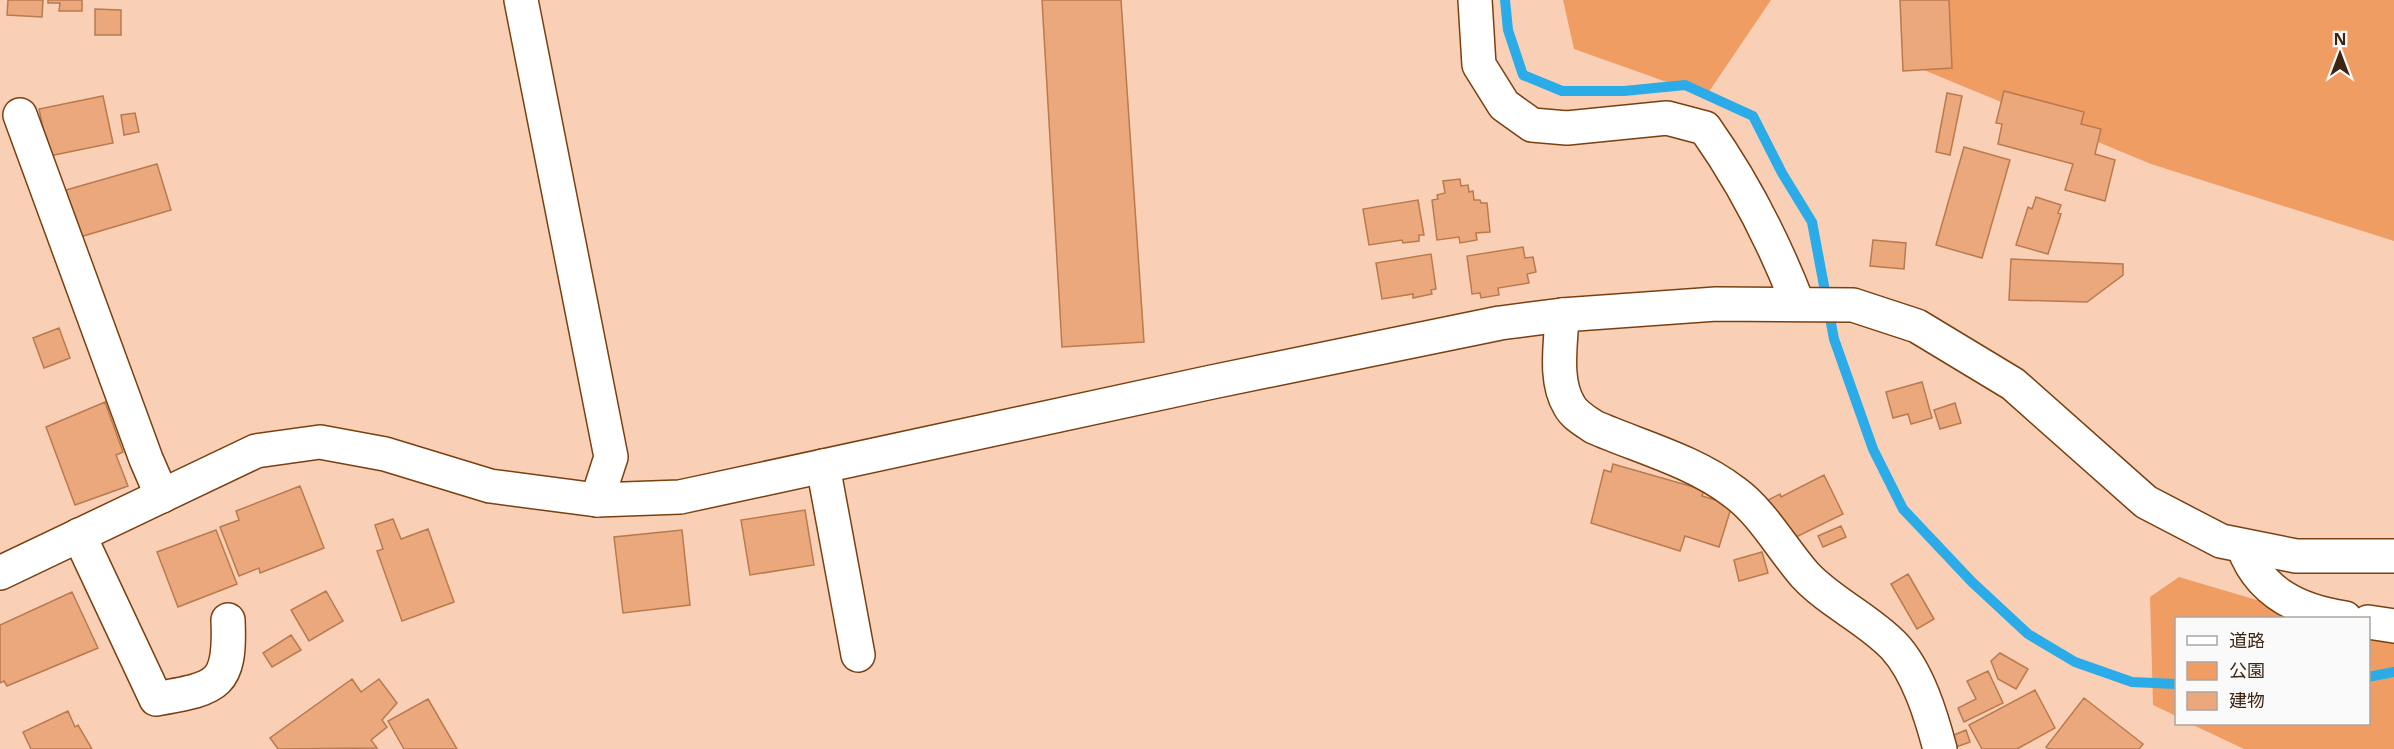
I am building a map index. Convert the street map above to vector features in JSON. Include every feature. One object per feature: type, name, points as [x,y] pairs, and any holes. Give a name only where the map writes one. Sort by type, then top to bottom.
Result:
[{"type":"street","points":[[521,0],[611,457],[597,500]]},
{"type":"street","points":[[1475,0],[1479,65],[1504,105],[1532,125],[1567,128],[1667,118],[1705,128],[1732,166],[1779,257],[1825,305]]},
{"type":"street","points":[[20,115],[146,459],[162,496]]},
{"type":"street","points":[[0,573],[256,452],[320,442],[385,454],[490,486],[597,500],[680,497],[1488,325],[1562,315],[1716,304],[1825,305],[1917,326],[2013,384],[2146,502],[2221,541],[2296,555],[2394,556]]},
{"type":"street","points":[[1562,315],[1560,376],[1569,405],[1594,428],[1705,473],[1736,493],[1763,522],[1804,574],[1824,594],[1894,647],[1917,681],[1940,749]]},
{"type":"street","points":[[823,466],[858,655]]},
{"type":"street","points":[[79,535],[156,699],[193,692],[215,682],[226,666],[229,650],[228,620]]},
{"type":"street","points":[[2243,546],[2250,564],[2263,583],[2280,596],[2312,611],[2339,617]]},
{"type":"street","points":[[2370,622],[2394,626]]},
{"type":"green space","points":[[1563,0],[1771,0],[1706,96],[1574,49]]},
{"type":"green space","points":[[1943,0],[2394,0],[2394,241],[2151,164],[1914,66]]},
{"type":"green space","points":[[2179,577],[2315,617],[2175,617],[2175,716],[2153,705],[2150,597]]},
{"type":"green space","points":[[2370,633],[2394,641],[2394,749],[2244,749],[2193,725],[2370,725]]},
{"type":"building","points":[[8,0],[43,0],[42,17],[7,15]]},
{"type":"building","points":[[48,0],[82,0],[82,11],[59,11],[60,3],[48,3]]},
{"type":"building","points":[[1042,0],[1121,0],[1144,342],[1062,347]]},
{"type":"building","points":[[1900,0],[1949,0],[1952,68],[1903,71]]},
{"type":"building","points":[[95,9],[121,10],[121,35],[95,35]]},
{"type":"building","points":[[2004,91],[2084,112],[2081,124],[2101,129],[2095,154],[2115,160],[2105,201],[2065,190],[2073,164],[1998,144],[2002,124],[1996,123]]},
{"type":"building","points":[[1947,93],[1962,96],[1950,155],[1936,152]]},
{"type":"building","points":[[103,96],[113,143],[49,156],[39,109]]},
{"type":"building","points":[[135,113],[139,132],[124,135],[121,115]]},
{"type":"building","points":[[1964,147],[2010,160],[1982,258],[1936,245]]},
{"type":"building","points":[[157,164],[171,210],[80,237],[66,190]]},
{"type":"building","points":[[1460,179],[1461,186],[1468,185],[1469,192],[1473,191],[1474,200],[1487,203],[1490,232],[1476,233],[1477,240],[1460,243],[1459,237],[1437,240],[1432,200],[1438,199],[1437,195],[1445,193],[1443,181]]},
{"type":"building","points":[[2036,197],[2061,205],[2058,213],[2061,214],[2048,254],[2016,245],[2028,207],[2032,209]]},
{"type":"building","points":[[1418,200],[1424,235],[1419,235],[1419,241],[1403,243],[1402,240],[1369,245],[1363,209]]},
{"type":"building","points":[[1873,240],[1906,243],[1904,269],[1870,266]]},
{"type":"building","points":[[1523,247],[1525,258],[1533,257],[1536,272],[1527,274],[1529,283],[1498,288],[1499,295],[1481,298],[1480,293],[1472,294],[1467,256]]},
{"type":"building","points":[[1431,254],[1436,289],[1431,290],[1432,294],[1413,298],[1413,294],[1382,299],[1376,263]]},
{"type":"building","points":[[2011,259],[2123,264],[2123,275],[2087,302],[2009,300]]},
{"type":"building","points":[[59,328],[70,358],[44,368],[33,338]]},
{"type":"building","points":[[1922,382],[1932,418],[1911,424],[1908,414],[1893,418],[1886,392]]},
{"type":"building","points":[[105,402],[123,452],[116,455],[128,486],[75,505],[46,427]]},
{"type":"building","points":[[1955,403],[1961,423],[1940,429],[1934,410]]},
{"type":"building","points":[[1613,464],[1704,490],[1702,496],[1732,505],[1719,547],[1685,536],[1680,551],[1591,523],[1604,470],[1611,472]]},
{"type":"building","points":[[1824,475],[1843,514],[1788,541],[1766,501],[1780,494],[1781,497]]},
{"type":"building","points":[[300,486],[324,548],[260,573],[259,568],[239,576],[220,527],[239,520],[236,511]]},
{"type":"building","points":[[805,510],[814,565],[750,575],[741,520]]},
{"type":"building","points":[[393,519],[401,539],[428,529],[454,602],[402,621],[377,551],[383,549],[375,525]]},
{"type":"building","points":[[1841,526],[1846,537],[1823,547],[1818,536]]},
{"type":"building","points":[[216,530],[237,584],[178,607],[157,552]]},
{"type":"building","points":[[682,530],[690,605],[623,613],[614,537]]},
{"type":"building","points":[[1762,552],[1768,573],[1739,581],[1734,560]]},
{"type":"building","points":[[1908,574],[1934,619],[1917,629],[1891,584]]},
{"type":"building","points":[[326,591],[343,621],[309,641],[291,610]]},
{"type":"building","points":[[72,592],[98,648],[7,686],[4,681],[0,683],[0,625]]},
{"type":"building","points":[[291,635],[301,650],[272,667],[263,653]]},
{"type":"building","points":[[2000,653],[2028,669],[2016,689],[1998,679],[1991,661]]},
{"type":"building","points":[[1988,671],[2003,703],[1964,722],[1958,708],[1976,699],[1967,681]]},
{"type":"building","points":[[352,679],[361,692],[379,679],[397,703],[382,720],[387,727],[371,740],[377,748],[278,749],[270,738]]},
{"type":"building","points":[[2035,690],[2055,728],[2017,749],[1982,749],[1969,725]]},
{"type":"building","points":[[2084,698],[2143,744],[2139,749],[2049,749],[2046,747]]},
{"type":"building","points":[[428,699],[457,749],[404,749],[388,721]]},
{"type":"building","points":[[68,711],[75,727],[78,725],[92,749],[31,749],[23,732]]},
{"type":"building","points":[[1966,730],[1970,742],[1953,748],[1949,737]]},
{"type":"waterway","points":[[1505,0],[1508,30],[1523,75],[1562,91],[1624,91],[1685,85],[1753,116],[1782,173],[1812,222],[1834,339],[1873,449],[1903,509],[1972,582],[2028,634],[2075,662],[2132,682],[2175,684]]},
{"type":"waterway","points":[[2370,677],[2394,672]]}]
